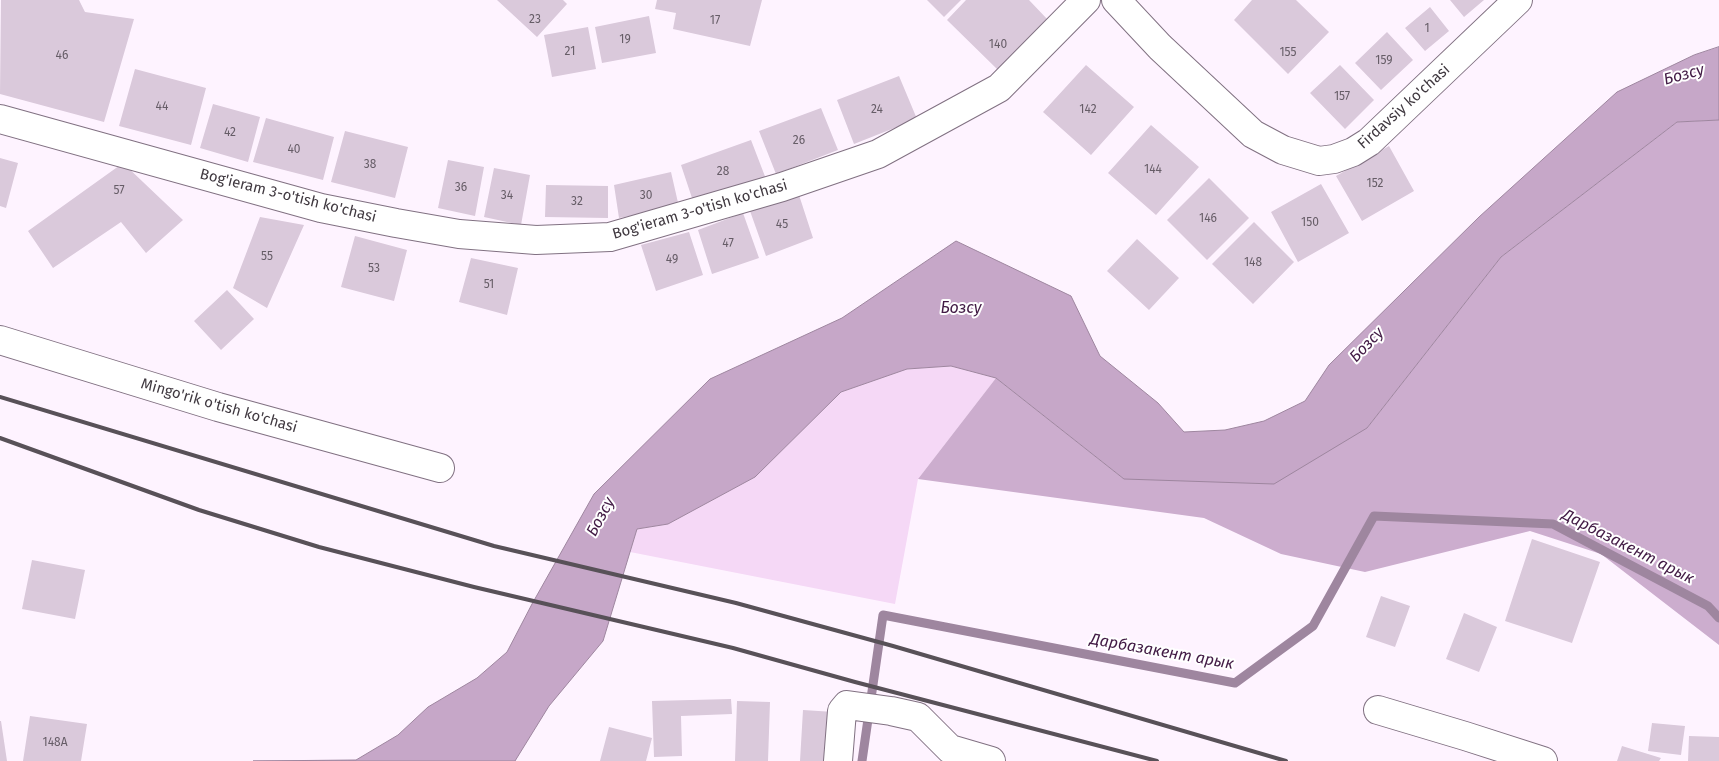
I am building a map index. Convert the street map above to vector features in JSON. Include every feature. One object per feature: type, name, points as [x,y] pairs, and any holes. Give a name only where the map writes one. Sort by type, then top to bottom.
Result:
[{"type":"street","name":"Bog'ieram 3-o'tish ko'chasi","points":[[0,119],[321,208],[396,223],[459,234],[536,240],[610,237],[782,187],[878,154],[999,88],[1086,0]]},
{"type":"street","name":"Firdavsiy ko'chasi","points":[[1116,0],[1160,47],[1254,134],[1283,150],[1319,161],[1334,159],[1353,152],[1369,142],[1518,0]]},
{"type":"street","name":"Mingo'rik o'tish ko'chasi","points":[[0,340],[218,407],[440,468]]},
{"type":"street","points":[[838,761],[842,711],[847,705],[918,717],[950,748],[992,761]]},
{"type":"street","points":[[1378,710],[1543,761]]},
{"type":"shaded area","points":[[1719,120],[1719,645],[1601,554],[1530,531],[1365,572],[1281,554],[1204,518],[918,479],[996,378],[1124,479],[1367,428],[1501,257],[1677,122]]},
{"type":"shaded area","points":[[951,366],[996,378],[918,479],[895,604],[630,552],[637,529],[668,524],[755,477],[841,392],[907,369]]},
{"type":"water","name":"Бозсу","points":[[1719,47],[1719,120],[1677,122],[1501,257],[1367,428],[1274,484],[1124,479],[996,378],[951,366],[907,369],[841,392],[755,477],[668,524],[637,529],[603,641],[549,706],[515,761],[253,761],[356,760],[398,735],[428,707],[477,678],[507,652],[594,494],[710,379],[842,318],[956,241],[1071,296],[1100,356],[1158,403],[1184,432],[1225,430],[1264,421],[1305,401],[1329,365],[1479,217],[1617,92],[1694,55]]},
{"type":"building","points":[[1,0],[79,0],[85,12],[134,19],[104,122],[0,94]]},
{"type":"building","points":[[497,0],[563,0],[567,4],[537,37]]},
{"type":"building","points":[[657,0],[762,0],[750,46],[673,29],[676,13],[655,9]]},
{"type":"building","points":[[927,0],[961,0],[944,17]]},
{"type":"building","points":[[966,0],[1029,0],[1048,20],[998,70],[947,20]]},
{"type":"building","points":[[1252,0],[1296,0],[1329,32],[1288,74],[1234,20]]},
{"type":"building","points":[[1450,0],[1484,0],[1464,17]]},
{"type":"building","points":[[1430,7],[1449,31],[1425,51],[1405,28]]},
{"type":"building","points":[[649,16],[656,53],[602,63],[595,27]]},
{"type":"building","points":[[588,27],[596,69],[552,77],[544,35]]},
{"type":"building","points":[[1387,32],[1413,60],[1381,90],[1355,63]]},
{"type":"building","points":[[1086,65],[1134,107],[1091,155],[1043,112]]},
{"type":"building","points":[[1340,65],[1374,100],[1345,129],[1310,93]]},
{"type":"building","points":[[135,69],[206,88],[191,145],[119,126]]},
{"type":"building","points":[[899,76],[917,119],[854,144],[837,100]]},
{"type":"building","points":[[213,104],[260,117],[248,162],[200,148]]},
{"type":"building","points":[[821,108],[838,150],[776,174],[759,131]]},
{"type":"building","points":[[266,118],[334,137],[323,180],[253,162]]},
{"type":"building","points":[[1151,125],[1199,167],[1156,215],[1108,173]]},
{"type":"building","points":[[345,131],[408,147],[395,198],[331,182]]},
{"type":"building","points":[[751,140],[766,179],[694,204],[681,165]]},
{"type":"building","points":[[1389,146],[1414,191],[1362,221],[1336,176]]},
{"type":"building","points":[[0,158],[18,163],[6,208],[0,206]]},
{"type":"building","points":[[448,160],[484,167],[475,216],[438,208]]},
{"type":"building","points":[[123,163],[183,220],[146,253],[121,222],[53,268],[28,231]]},
{"type":"building","points":[[494,168],[530,175],[521,225],[484,217]]},
{"type":"building","points":[[671,172],[679,207],[619,218],[614,185]]},
{"type":"building","points":[[1209,178],[1249,218],[1207,260],[1167,220]]},
{"type":"building","points":[[1321,184],[1349,233],[1298,262],[1271,212]]},
{"type":"building","points":[[546,185],[608,186],[608,218],[545,217]]},
{"type":"building","points":[[799,195],[813,238],[766,256],[750,211]]},
{"type":"building","points":[[743,213],[759,258],[712,274],[698,230]]},
{"type":"building","points":[[260,217],[304,225],[267,308],[233,288]]},
{"type":"building","points":[[1254,222],[1294,262],[1253,304],[1212,264]]},
{"type":"building","points":[[689,232],[703,275],[656,291],[641,245]]},
{"type":"building","points":[[355,236],[407,250],[394,301],[341,287]]},
{"type":"building","points":[[1137,239],[1179,278],[1149,310],[1107,271]]},
{"type":"building","points":[[471,258],[518,268],[507,315],[459,302]]},
{"type":"building","points":[[227,290],[254,319],[221,350],[194,321]]},
{"type":"building","points":[[1532,539],[1600,562],[1572,643],[1505,621]]},
{"type":"building","points":[[32,560],[85,570],[75,619],[22,609]]},
{"type":"building","points":[[1381,596],[1410,606],[1395,647],[1366,637]]},
{"type":"building","points":[[1464,613],[1497,627],[1479,672],[1446,659]]},
{"type":"building","points":[[731,699],[732,714],[681,716],[682,756],[654,757],[652,701]]},
{"type":"building","points":[[737,701],[770,702],[768,761],[735,761]]},
{"type":"building","points":[[803,710],[834,712],[831,761],[800,761]]},
{"type":"building","points":[[30,716],[87,724],[81,761],[23,761]]},
{"type":"building","points":[[1,721],[7,761],[0,761]]},
{"type":"building","points":[[1652,723],[1685,726],[1681,755],[1648,751]]},
{"type":"building","points":[[609,727],[652,738],[646,761],[600,761]]},
{"type":"building","points":[[1689,736],[1719,737],[1719,761],[1688,761]]},
{"type":"building","points":[[1622,746],[1661,758],[1659,761],[1617,761]]},
{"type":"waterway","name":"Дарбазакент арык","points":[[862,761],[883,615],[1235,683],[1313,626],[1374,516],[1553,524],[1708,606],[1719,618]]},
{"type":"railway","points":[[0,397],[494,546],[736,603],[893,646],[1286,761]]},
{"type":"railway","points":[[0,438],[199,510],[319,547],[474,587],[733,648],[1157,761]]}]
